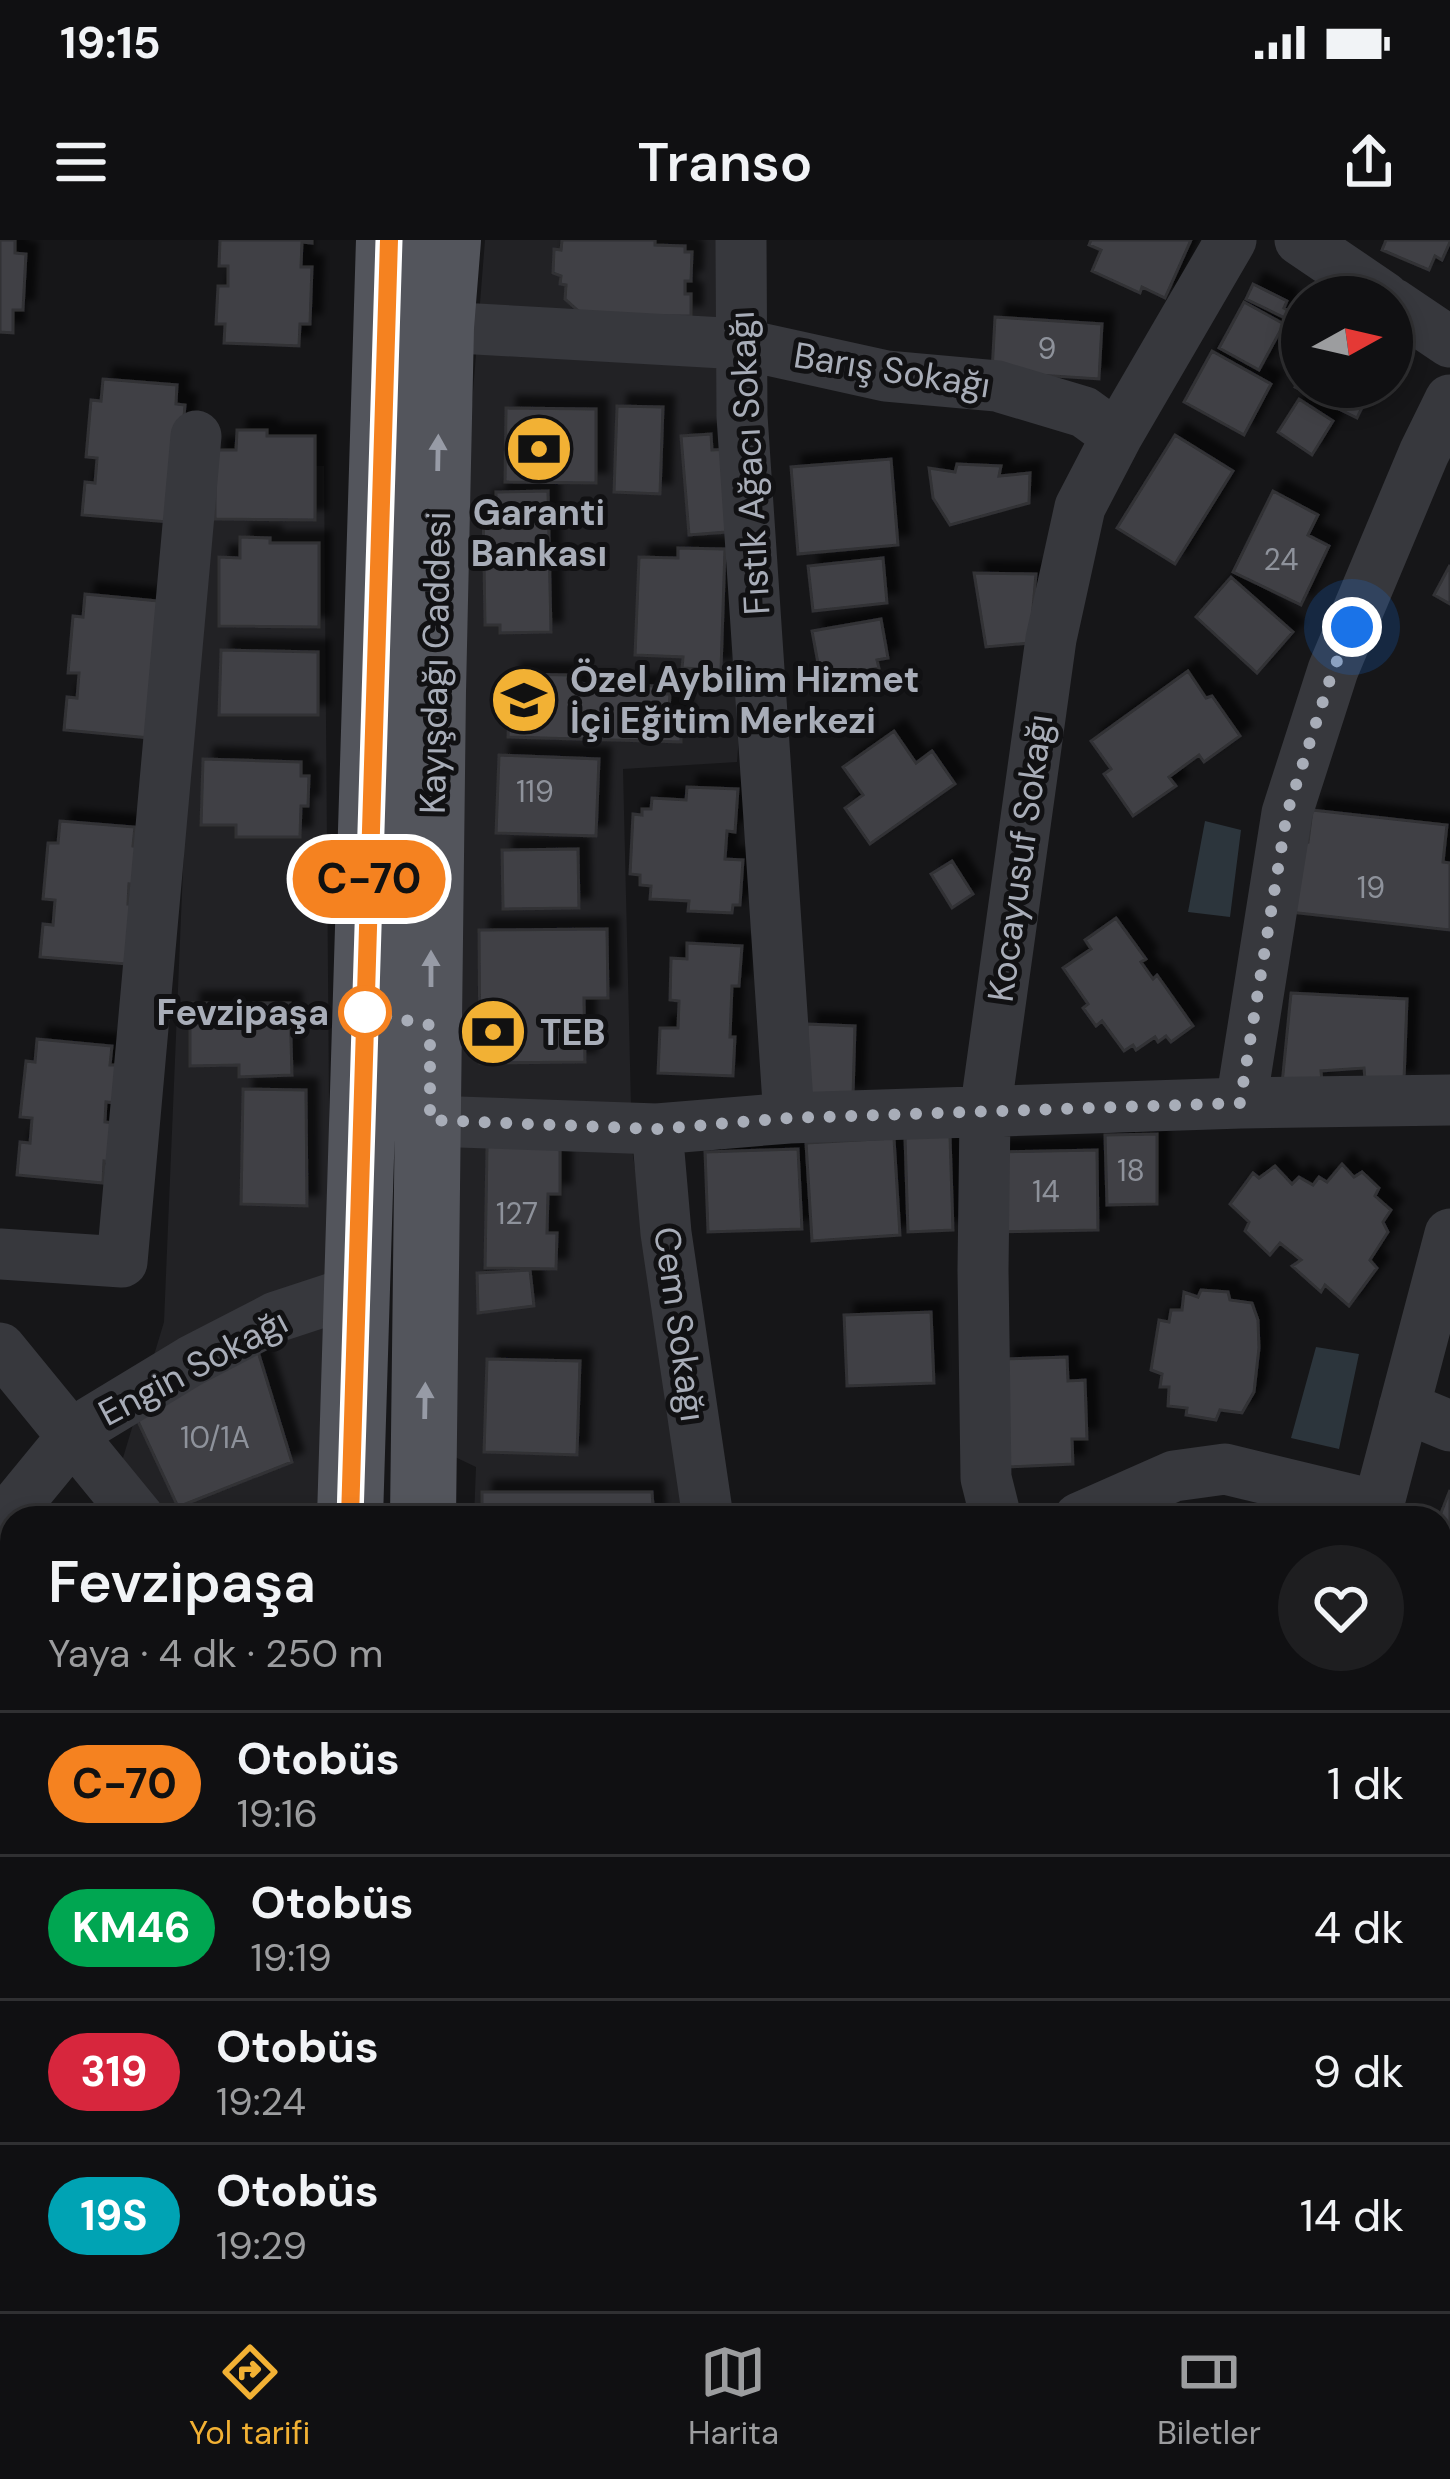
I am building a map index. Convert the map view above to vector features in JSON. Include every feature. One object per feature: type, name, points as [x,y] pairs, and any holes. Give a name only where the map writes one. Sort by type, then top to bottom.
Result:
[{"type":"main road","name":"Kayışdağı Caddesi","points":[[350,1506],[389,240]]},
{"type":"main road","name":"Kayışdağı Caddesi","points":[[423,1506],[434,668],[441,328],[448,240]]},
{"type":"street","name":"Fıstık Ağacı Sokağı","points":[[741,240],[742,416],[789,1118]]},
{"type":"street","name":"Kocayusuf Sokağı","points":[[993,1506],[986,1478],[985,1113],[1051,639],[1080,507],[1231,240]]},
{"type":"street","points":[[1300,240],[1353,276]]},
{"type":"street","points":[[1413,317],[1450,342]]},
{"type":"street","name":"Barış Sokağı","points":[[441,328],[741,344],[886,376],[997,386],[1084,412],[1117,436]]},
{"type":"street","points":[[1240,1103],[1287,813],[1333,670],[1450,400]]},
{"type":"street","points":[[0,1254],[122,1262],[196,436]]},
{"type":"street","points":[[430,1120],[657,1129],[789,1118],[1450,1100]]},
{"type":"street","name":"Cem Sokağı","points":[[657,1129],[666,1233],[706,1506]]},
{"type":"street","points":[[1380,1506],[1427,1417],[1450,1234]]},
{"type":"street","name":"Engin Sokağı","points":[[16,1506],[92,1420],[191,1360],[277,1317],[358,1290]]},
{"type":"street","points":[[0,1348],[129,1506]]},
{"type":"street","points":[[1105,1506],[1174,1476],[1225,1469],[1356,1506]]},
{"type":"shaded area","points":[[485,240],[727,240],[745,656],[737,762],[623,769],[632,1149],[683,1506],[474,1506],[476,1467],[455,1457],[468,455]]},
{"type":"shaded area","points":[[200,464],[324,466],[331,1355],[337,1506],[137,1506],[116,1481],[164,1322]]},
{"type":"shaded area","points":[[1205,821],[1241,830],[1230,917],[1188,912]]},
{"type":"shaded area","points":[[1316,1347],[1359,1354],[1339,1449],[1291,1438]]},
{"type":"building","points":[[0,240],[15,240],[15,253],[26,254],[23,310],[13,310],[13,333],[0,332]]},
{"type":"building","points":[[220,240],[312,240],[302,242],[301,267],[312,267],[310,324],[300,324],[299,346],[224,343],[225,324],[216,324],[218,286],[228,286],[228,266],[219,266]]},
{"type":"building","points":[[562,240],[655,240],[655,245],[685,246],[685,252],[692,252],[691,281],[685,281],[685,294],[691,294],[691,316],[584,316],[565,299],[566,285],[553,273],[554,249],[561,250]]},
{"type":"building","points":[[1091,240],[1191,240],[1165,298],[1142,287],[1140,293],[1092,271],[1101,250],[1089,245]]},
{"type":"building","points":[[1386,240],[1450,242],[1442,260],[1435,256],[1429,270],[1382,250]]},
{"type":"building","points":[[1253,284],[1281,298],[1281,316],[1246,299]]},
{"type":"building","points":[[1244,302],[1281,322],[1259,370],[1219,348]]},
{"type":"building","points":[[995,317],[1102,324],[1099,379],[992,372]]},
{"type":"building","points":[[1212,351],[1271,384],[1244,435],[1184,402]]},
{"type":"building","points":[[103,379],[177,385],[176,404],[185,405],[168,522],[82,515],[85,482],[95,483],[97,458],[86,457],[91,400],[101,401]]},
{"type":"building","points":[[617,406],[663,407],[660,494],[614,492]]},
{"type":"building","points":[[506,408],[596,409],[596,483],[505,482]]},
{"type":"building","points":[[1293,408],[1313,408],[1333,421],[1312,455],[1278,432]]},
{"type":"building","points":[[1337,408],[1362,408],[1357,418]]},
{"type":"building","points":[[237,430],[267,430],[267,436],[315,436],[315,520],[215,519],[215,450],[236,450]]},
{"type":"building","points":[[711,434],[712,450],[732,449],[727,532],[689,535],[681,436]]},
{"type":"building","points":[[1175,435],[1233,471],[1175,564],[1117,528]]},
{"type":"building","points":[[891,459],[898,545],[798,554],[791,467]]},
{"type":"building","points":[[957,464],[1001,466],[999,476],[1030,473],[1029,503],[950,525],[933,498],[929,468],[955,472]]},
{"type":"building","points":[[548,491],[551,632],[500,633],[500,625],[485,625],[483,502],[496,502],[496,492]]},
{"type":"building","points":[[1273,491],[1318,515],[1308,535],[1329,546],[1301,605],[1233,572]]},
{"type":"building","points":[[240,537],[270,538],[270,543],[319,543],[319,627],[219,626],[219,557],[240,558]]},
{"type":"building","points":[[678,548],[725,549],[721,670],[682,668],[683,657],[635,655],[639,557],[678,558]]},
{"type":"building","points":[[883,558],[887,603],[813,611],[808,566]]},
{"type":"building","points":[[1450,565],[1450,604],[1434,595]]},
{"type":"building","points":[[974,573],[1036,574],[1030,643],[986,647]]},
{"type":"building","points":[[1231,577],[1293,632],[1257,673],[1196,617]]},
{"type":"building","points":[[85,594],[159,601],[150,738],[64,730],[67,697],[77,698],[79,673],[68,673],[73,616],[83,617]]},
{"type":"building","points":[[881,619],[888,658],[877,660],[879,668],[831,677],[830,667],[819,669],[812,631]]},
{"type":"building","points":[[221,650],[318,652],[318,715],[219,715]]},
{"type":"building","points":[[1188,671],[1240,736],[1204,762],[1199,755],[1169,777],[1176,786],[1133,816],[1104,774],[1111,769],[1091,741]]},
{"type":"building","points":[[510,674],[572,675],[571,683],[657,686],[657,694],[670,694],[669,710],[681,711],[681,742],[508,737]]},
{"type":"building","points":[[894,731],[916,763],[932,751],[955,784],[870,844],[845,808],[863,795],[843,767]]},
{"type":"building","points":[[499,755],[599,759],[596,836],[496,833]]},
{"type":"building","points":[[203,759],[301,762],[301,776],[309,776],[300,837],[236,837],[236,825],[201,825]]},
{"type":"building","points":[[687,787],[738,789],[735,832],[727,831],[725,859],[743,860],[740,905],[733,905],[732,913],[688,911],[689,901],[650,899],[651,886],[640,885],[640,875],[630,874],[633,814],[651,809],[652,798],[686,800]]},
{"type":"building","points":[[1312,810],[1447,825],[1443,862],[1450,863],[1450,930],[1289,912],[1296,840],[1308,842]]},
{"type":"building","points":[[60,821],[135,827],[133,846],[142,847],[139,885],[129,884],[128,904],[137,904],[126,964],[40,957],[43,924],[53,925],[55,900],[43,899],[48,843],[58,843]]},
{"type":"building","points":[[578,849],[579,908],[503,909],[502,850]]},
{"type":"building","points":[[952,861],[973,894],[952,908],[931,874]]},
{"type":"building","points":[[1116,918],[1146,959],[1141,962],[1153,979],[1157,975],[1193,1026],[1171,1042],[1166,1036],[1158,1042],[1155,1037],[1136,1050],[1133,1045],[1124,1051],[1102,1021],[1096,1026],[1083,1008],[1088,1004],[1063,968],[1091,949],[1085,940]]},
{"type":"building","points":[[607,929],[608,998],[584,998],[585,1062],[480,1063],[479,930]]},
{"type":"building","points":[[687,943],[742,946],[739,986],[732,986],[733,1076],[658,1073],[660,1028],[678,1028],[679,1001],[670,1000],[671,958],[687,959]]},
{"type":"building","points":[[1291,993],[1407,999],[1404,1081],[1365,1080],[1364,1068],[1321,1071],[1322,1081],[1282,1084]]},
{"type":"building","points":[[190,1003],[290,1003],[292,1075],[239,1077],[239,1065],[190,1066]]},
{"type":"building","points":[[807,1024],[855,1026],[853,1097],[804,1095]]},
{"type":"building","points":[[37,1039],[112,1046],[110,1065],[120,1065],[116,1103],[106,1102],[105,1122],[115,1123],[111,1162],[104,1161],[103,1183],[17,1175],[20,1142],[30,1143],[32,1118],[20,1117],[26,1061],[35,1062]]},
{"type":"building","points":[[243,1089],[306,1090],[307,1206],[241,1204]]},
{"type":"building","points":[[1157,1134],[1157,1204],[1107,1205],[1105,1135]]},
{"type":"building","points":[[950,1136],[953,1230],[908,1232],[905,1137]]},
{"type":"building","points":[[894,1138],[900,1235],[812,1241],[806,1143]]},
{"type":"building","points":[[487,1145],[560,1147],[560,1194],[548,1194],[547,1233],[557,1233],[556,1269],[485,1268]]},
{"type":"building","points":[[798,1149],[802,1229],[708,1232],[705,1152]]},
{"type":"building","points":[[1097,1150],[1098,1230],[995,1232],[994,1152]]},
{"type":"building","points":[[1342,1164],[1354,1177],[1362,1172],[1379,1188],[1375,1196],[1391,1210],[1383,1222],[1388,1232],[1370,1260],[1377,1268],[1349,1306],[1325,1285],[1321,1292],[1292,1266],[1301,1260],[1280,1243],[1270,1255],[1245,1231],[1249,1222],[1230,1204],[1253,1173],[1259,1178],[1275,1166],[1292,1184],[1299,1177],[1313,1185],[1319,1177],[1327,1182]]},
{"type":"building","points":[[530,1270],[534,1306],[478,1313],[477,1273]]},
{"type":"building","points":[[1201,1290],[1228,1292],[1230,1300],[1252,1303],[1258,1320],[1254,1392],[1242,1413],[1220,1410],[1216,1420],[1168,1406],[1169,1387],[1160,1387],[1162,1374],[1151,1370],[1159,1320],[1169,1322],[1171,1310],[1182,1310],[1184,1292],[1198,1297]]},
{"type":"building","points":[[931,1312],[934,1383],[847,1386],[844,1315]]},
{"type":"building","points":[[256,1345],[292,1462],[178,1506],[134,1413]]},
{"type":"building","points":[[1067,1357],[1068,1381],[1085,1380],[1087,1439],[1072,1439],[1073,1464],[1009,1467],[1004,1359]]},
{"type":"building","points":[[487,1359],[580,1361],[577,1455],[484,1452]]},
{"type":"building","points":[[482,1492],[652,1492],[653,1506],[482,1506]]},
{"type":"bus line","name":"C-70","points":[[350,1506],[389,240]]},
{"type":"place","name":"Garanti Bankası","points":[[539,449]]},
{"type":"place","name":"Özel Aybilim Hizmet İçi Eğitim Merkezi","points":[[524,700]]},
{"type":"place","name":"Fevzipaşa","points":[[365,1012]]},
{"type":"place","name":"TEB","points":[[493,1032]]},
{"type":"route","points":[[365,1012],[430,1025],[430,1120],[657,1129],[789,1118],[1240,1103],[1287,813],[1333,670],[1352,627]]}]
